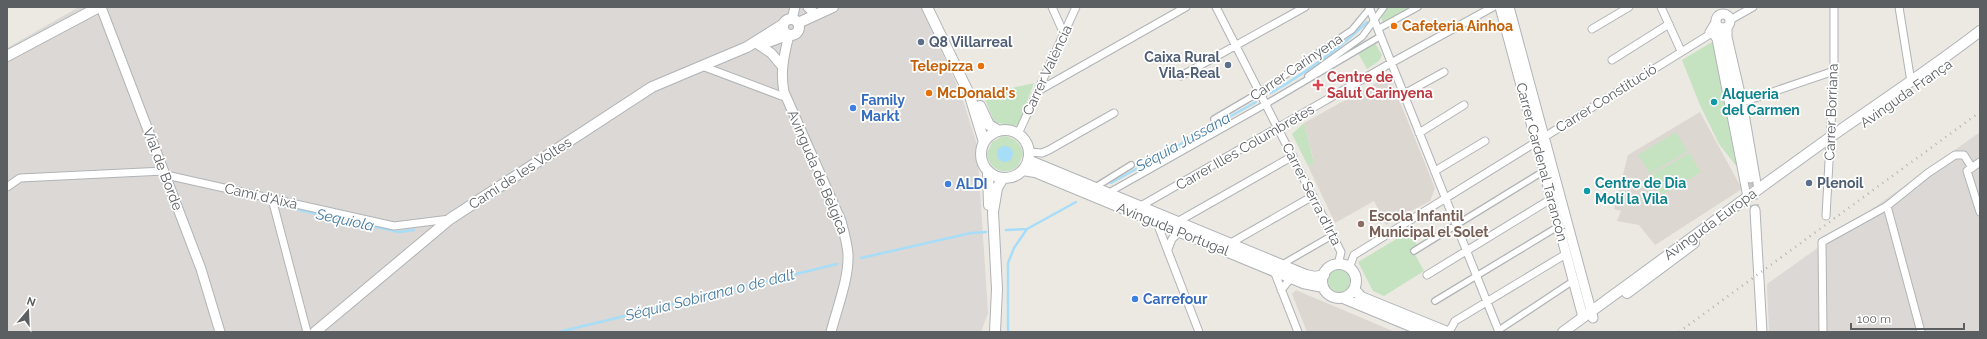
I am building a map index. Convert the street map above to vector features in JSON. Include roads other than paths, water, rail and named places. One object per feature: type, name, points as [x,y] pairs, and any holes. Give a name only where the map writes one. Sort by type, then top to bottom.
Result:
[{"type":"main road","points":[[7,56],[100,7]]},
{"type":"main road","points":[[795,21],[799,27],[797,32],[786,32],[785,21],[795,21],[812,11],[833,7]]},
{"type":"main road","points":[[927,7],[970,96],[984,142]]},
{"type":"main road","points":[[934,7],[984,118],[989,125],[999,131]]},
{"type":"main road","name":"Avinguda França","points":[[1830,141],[1980,31]]},
{"type":"main road","name":"Camí de les Voltes","points":[[747,47],[759,45],[786,32]]},
{"type":"main road","name":"Camí de les Voltes","points":[[315,332],[450,219],[652,87],[786,32]]},
{"type":"main road","name":"Avinguda França","points":[[1830,141],[1937,72],[1980,38]]},
{"type":"main road","points":[[1009,130],[1018,134],[1026,142],[1029,156],[1023,170],[1014,176],[1003,178],[995,176],[988,171],[982,162],[981,152],[984,142],[990,135],[999,131],[1009,130]]},
{"type":"main road","name":"Avinguda Europa","points":[[1575,332],[1589,316],[1671,251],[1758,189],[1830,141]]},
{"type":"main road","name":"Avinguda Europa","points":[[1563,332],[1589,316],[1830,141]]},
{"type":"main road","name":"Avinguda Portugal","points":[[1029,156],[1094,188],[1139,207],[1178,227],[1278,268],[1315,278],[1324,275]]},
{"type":"main road","name":"Avinguda Portugal","points":[[1023,170],[1035,172],[1157,222],[1178,227],[1229,244],[1278,268],[1291,278],[1303,283],[1323,287]]},
{"type":"main road","points":[[988,171],[989,205],[993,212]]},
{"type":"main road","points":[[995,332],[997,289],[993,212],[996,188],[1003,178]]},
{"type":"main road","points":[[1343,298],[1354,289],[1356,280],[1349,268],[1338,265],[1330,268],[1324,275],[1323,287],[1333,297],[1343,298],[1425,332]]},
{"type":"main road","points":[[1354,289],[1361,297],[1448,332]]},
{"type":"main road","points":[[992,332],[996,316]]},
{"type":"street","name":"Vial de Borde","points":[[100,7],[201,269],[220,332]]},
{"type":"street","points":[[794,7],[795,21]]},
{"type":"street","points":[[1052,7],[1064,34]]},
{"type":"street","name":"Carrer València","points":[[1018,134],[1076,7]]},
{"type":"street","points":[[1038,91],[1186,7]]},
{"type":"street","name":"Carrer Serra d'Irta","points":[[1216,7],[1333,235],[1341,252],[1338,265]]},
{"type":"street","points":[[1181,76],[1305,7]]},
{"type":"street","name":"Carrer Carinyena","points":[[1276,98],[1362,37],[1384,7]]},
{"type":"street","name":"Carrer Carinyena","points":[[1108,194],[1276,98],[1418,7]]},
{"type":"street","name":"Carrer Illes Columbretes","points":[[1139,207],[1391,63],[1494,7]]},
{"type":"street","name":"Carrer Cardenal Tarancón","points":[[1500,7],[1540,139],[1589,316]]},
{"type":"street","name":"Carrer Cardenal Tarancón","points":[[1509,7],[1540,139],[1551,198],[1573,281],[1589,316]]},
{"type":"street","points":[[1592,29],[1630,7]]},
{"type":"street","points":[[1661,7],[1681,51]]},
{"type":"street","name":"Carrer Constitució","points":[[1354,255],[1709,34],[1721,22],[1753,7]]},
{"type":"street","name":"Carrer Borriana","points":[[1826,216],[1834,71],[1834,7]]},
{"type":"street","points":[[1899,7],[1911,82]]},
{"type":"street","points":[[1370,8],[1499,331],[1573,281]]},
{"type":"street","name":"Carrer Carinyena","points":[[1214,119],[1260,92],[1352,30],[1370,8]]},
{"type":"street","points":[[1721,22],[1723,42],[1750,178]]},
{"type":"street","points":[[1721,22],[1728,37],[1743,102],[1758,189]]},
{"type":"street","points":[[1612,60],[1669,24]]},
{"type":"street","name":"Avinguda de Bèlgica","points":[[786,32],[781,79],[787,98],[841,221],[847,240],[848,256],[846,275],[831,332]]},
{"type":"street","points":[[1709,34],[1716,38],[1718,56],[1747,197]]},
{"type":"street","points":[[1718,56],[1723,42]]},
{"type":"street","points":[[759,45],[771,53],[782,66]]},
{"type":"street","points":[[702,66],[787,98]]},
{"type":"street","points":[[1743,102],[1834,71]]},
{"type":"street","points":[[1404,94],[1444,72]]},
{"type":"street","points":[[1419,132],[1464,105]]},
{"type":"street","points":[[1029,156],[1049,150],[1114,113]]},
{"type":"street","points":[[1435,171],[1485,141]]},
{"type":"street","points":[[1823,332],[1822,242],[1887,206],[1928,173],[1955,155],[1964,155],[1980,212]]},
{"type":"street","points":[[1168,249],[1178,227],[1292,156]]},
{"type":"street","points":[[1969,170],[1980,162]]},
{"type":"street","points":[[1094,188],[1131,165]]},
{"type":"street","name":"Camí d'Aixà","points":[[7,187],[20,178],[164,173],[394,226],[450,219]]},
{"type":"street","points":[[1461,222],[1539,174]]},
{"type":"street","points":[[1229,244],[1312,196]]},
{"type":"street","points":[[1427,275],[1551,198]]},
{"type":"street","points":[[272,199],[307,332]]},
{"type":"street","points":[[1887,206],[1921,332]]},
{"type":"street","points":[[1755,210],[1762,332]]},
{"type":"street","points":[[1157,222],[1199,332]]},
{"type":"street","points":[[1435,301],[1559,226]]},
{"type":"street","points":[[1414,251],[1451,228]]},
{"type":"street","points":[[1298,332],[1281,290],[1278,268],[1333,235]]},
{"type":"street","name":"Carrer Serra d'Irta","points":[[1341,252],[1354,255]]},
{"type":"street","points":[[1448,332],[1455,322],[1566,254]]},
{"type":"street","points":[[1349,268],[1354,255]]},
{"type":"street","points":[[1281,290],[1291,278]]},
{"type":"water","points":[[1005,146],[1012,151],[1013,154],[1008,161],[1005,162],[998,157],[997,154],[1002,147]]},
{"type":"waterway","name":"Séquia Jussana","points":[[1271,93],[1321,60],[1345,42],[1367,22]]},
{"type":"waterway","name":"Séquia Jussana","points":[[1111,183],[1256,102]]},
{"type":"waterway","name":"Séquia Jussana","points":[[1006,230],[1027,229],[1076,202]]},
{"type":"waterway","name":"Sequiola","points":[[277,205],[399,232],[414,230]]},
{"type":"waterway","points":[[1008,332],[1008,263],[1014,248],[1027,229]]},
{"type":"waterway","name":"Séquia Sobirana o de dalt","points":[[861,258],[971,233],[986,232]]},
{"type":"waterway","name":"Séquia Sobirana o de dalt","points":[[559,332],[837,264]]},
{"type":"tunnel","points":[[1750,178],[1755,210]]},
{"type":"railway","points":[[1679,332],[1980,112]]},
{"type":"place","name":"Cafeteria Ainhoa","points":[[1394,26]]},
{"type":"place","name":"Q8 Villarreal","points":[[921,42]]},
{"type":"place","name":"Caixa Rural Vila-Real","points":[[1228,65]]},
{"type":"place","name":"Telepizza","points":[[981,66]]},
{"type":"place","name":"Centre de Salut Carinyena","points":[[1318,85]]},
{"type":"place","name":"McDonald's","points":[[929,93]]},
{"type":"place","name":"Alqueria del Carmen","points":[[1714,102]]},
{"type":"place","name":"Family Markt","points":[[853,108]]},
{"type":"place","name":"Plenoil","points":[[1809,183]]},
{"type":"place","name":"ALDI","points":[[948,184]]},
{"type":"place","name":"Centre de Dia Molí la Vila","points":[[1587,191]]},
{"type":"place","name":"Escola Infantil Municipal el Solet","points":[[1361,224]]},
{"type":"place","name":"Carrefour","points":[[1135,299]]}]
